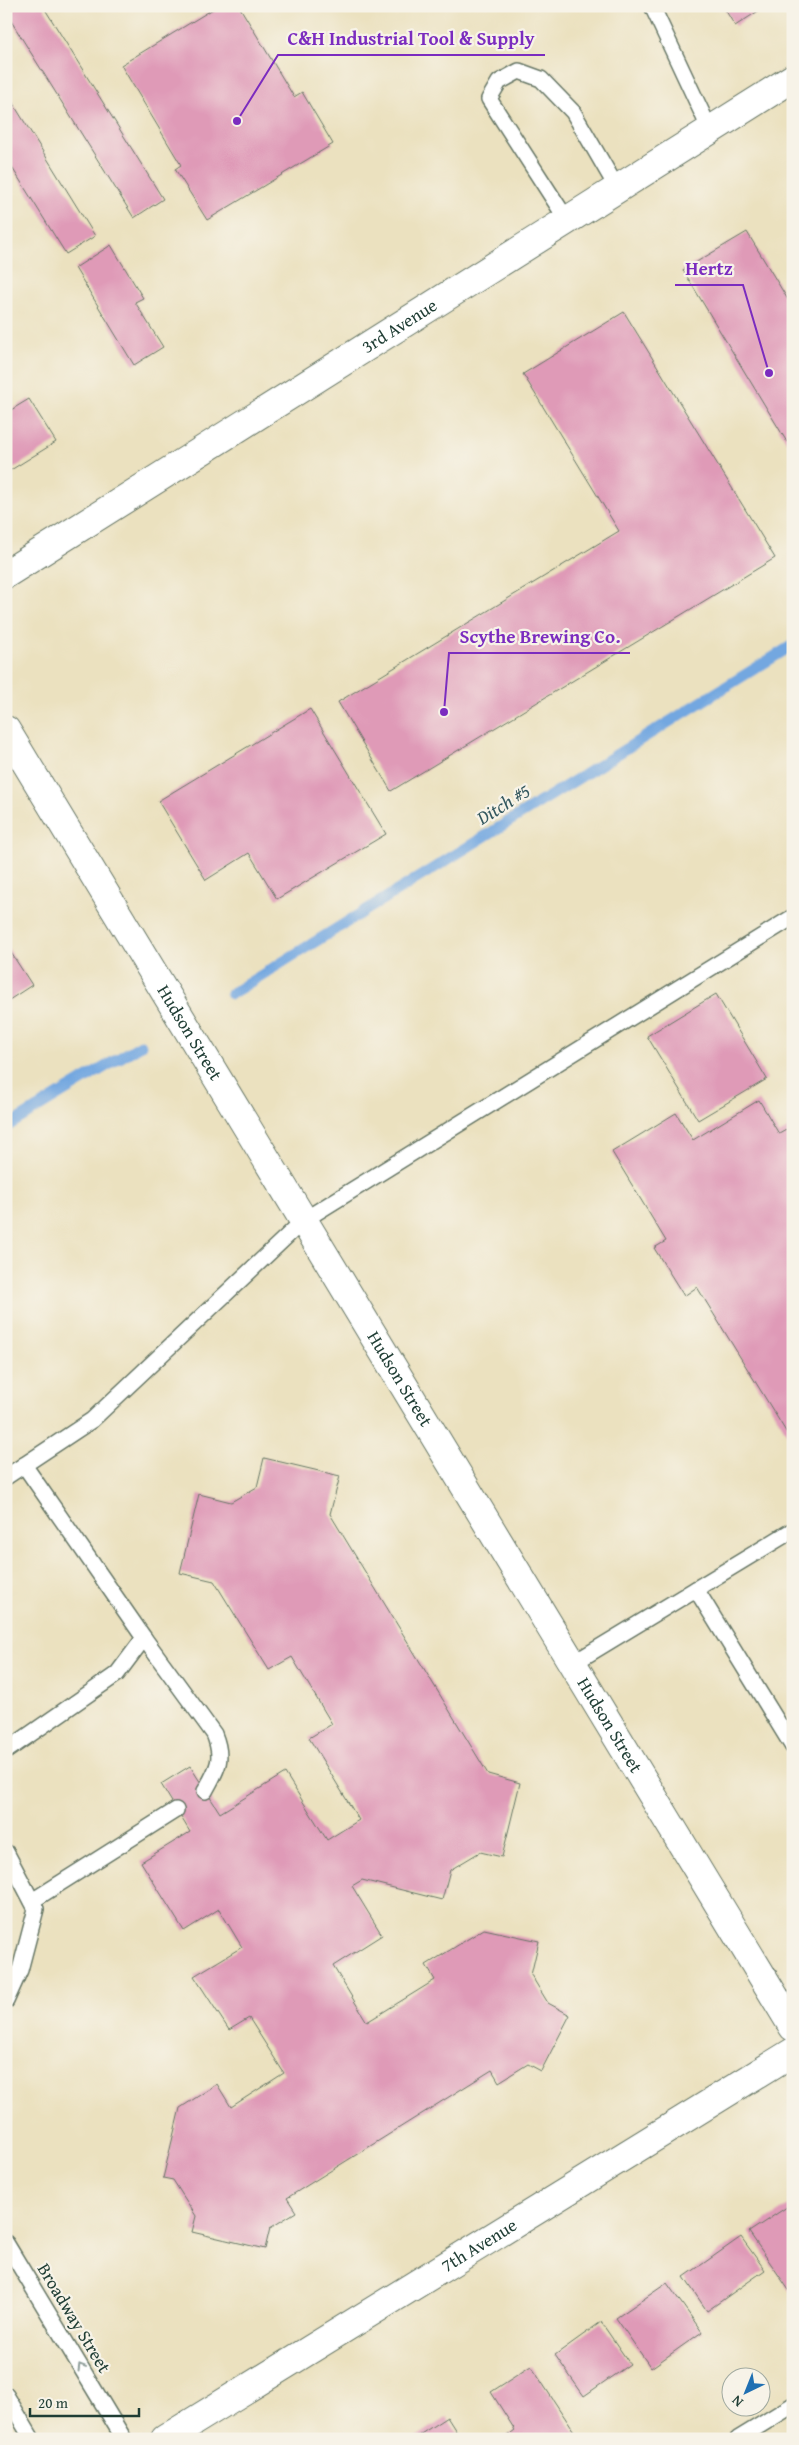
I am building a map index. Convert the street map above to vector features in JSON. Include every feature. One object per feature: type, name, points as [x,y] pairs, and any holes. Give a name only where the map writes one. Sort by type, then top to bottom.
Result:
[{"type":"street","name":"3rd Avenue","points":[[6,574],[793,78]]},
{"type":"street","name":"Hudson Street","points":[[6,730],[793,2028]]},
{"type":"street","name":"7th Avenue","points":[[165,2439],[793,2052]]},
{"type":"lane","points":[[652,6],[710,130]]},
{"type":"lane","points":[[566,220],[489,99],[499,82],[519,71],[541,79],[573,112],[617,188]]},
{"type":"lane","points":[[6,1477],[92,1420],[304,1220],[793,917]]},
{"type":"lane","points":[[24,1465],[144,1638],[214,1734],[221,1751],[216,1771],[205,1791]]},
{"type":"lane","points":[[572,1664],[793,1530]]},
{"type":"lane","points":[[696,1589],[793,1747]]},
{"type":"lane","points":[[6,1751],[117,1674],[144,1638]]},
{"type":"lane","points":[[32,1901],[176,1810]]},
{"type":"lane","points":[[6,1852],[36,1909],[20,1970],[6,2002]]},
{"type":"lane","name":"Broadway Street","points":[[6,2243],[124,2439]]},
{"type":"lane","points":[[6,2394],[32,2439]]},
{"type":"lane","points":[[738,2439],[793,2405]]},
{"type":"building","points":[[6,6],[43,6],[163,199],[134,218],[6,13]]},
{"type":"building","points":[[218,6],[239,6],[294,97],[302,92],[333,144],[207,220],[175,169],[181,165],[121,65]]},
{"type":"building","points":[[723,6],[766,6],[735,26]]},
{"type":"building","points":[[6,92],[95,236],[66,254],[6,158]]},
{"type":"building","points":[[747,232],[793,308],[793,438],[787,442],[683,270]]},
{"type":"building","points":[[111,245],[143,298],[135,302],[163,347],[134,365],[75,268]]},
{"type":"building","points":[[624,312],[775,558],[391,791],[338,702],[619,531],[523,374]]},
{"type":"building","points":[[29,399],[56,442],[6,473],[6,413]]},
{"type":"building","points":[[310,709],[386,834],[277,899],[249,853],[206,880],[158,801]]},
{"type":"building","points":[[6,945],[32,985],[6,1002]]},
{"type":"building","points":[[716,994],[767,1079],[698,1120],[647,1036]]},
{"type":"building","points":[[759,1100],[779,1134],[793,1126],[793,1443],[697,1287],[684,1296],[654,1248],[666,1241],[612,1152],[676,1113],[693,1140]]},
{"type":"building","points":[[264,1458],[340,1476],[330,1514],[488,1774],[520,1783],[502,1857],[480,1852],[450,1870],[442,1900],[362,1880],[352,1886],[382,1935],[333,1966],[367,2022],[435,1980],[426,1965],[484,1929],[539,1941],[531,1975],[548,2003],[570,2015],[541,2071],[528,2064],[499,2082],[492,2070],[287,2198],[296,2212],[270,2228],[265,2249],[192,2232],[196,2216],[173,2180],[163,2178],[180,2108],[217,2084],[231,2107],[284,2073],[249,2018],[229,2030],[194,1976],[242,1947],[219,1909],[184,1931],[141,1862],[190,1832],[161,1784],[190,1766],[220,1813],[285,1773],[327,1840],[359,1820],[309,1738],[332,1724],[292,1657],[269,1670],[214,1581],[180,1573],[199,1494],[231,1502],[257,1487]]},
{"type":"building","points":[[793,2203],[793,2296],[749,2232]]},
{"type":"building","points":[[741,2237],[765,2270],[707,2311],[684,2277]]},
{"type":"building","points":[[667,2283],[702,2332],[651,2368],[616,2318]]},
{"type":"building","points":[[601,2322],[630,2364],[584,2396],[555,2355]]},
{"type":"building","points":[[531,2366],[579,2439],[509,2439],[507,2436],[515,2430],[491,2392]]},
{"type":"building","points":[[447,2417],[461,2439],[413,2439]]},
{"type":"waterway","name":"Ditch #5","points":[[231,994],[793,645]]},
{"type":"waterway","points":[[6,1127],[141,1045]]},
{"type":"place","name":"C&H Industrial Tool & Supply","points":[[237,121]]},
{"type":"place","name":"Hertz","points":[[769,373]]},
{"type":"place","name":"Scythe Brewing Co.","points":[[444,712]]}]
